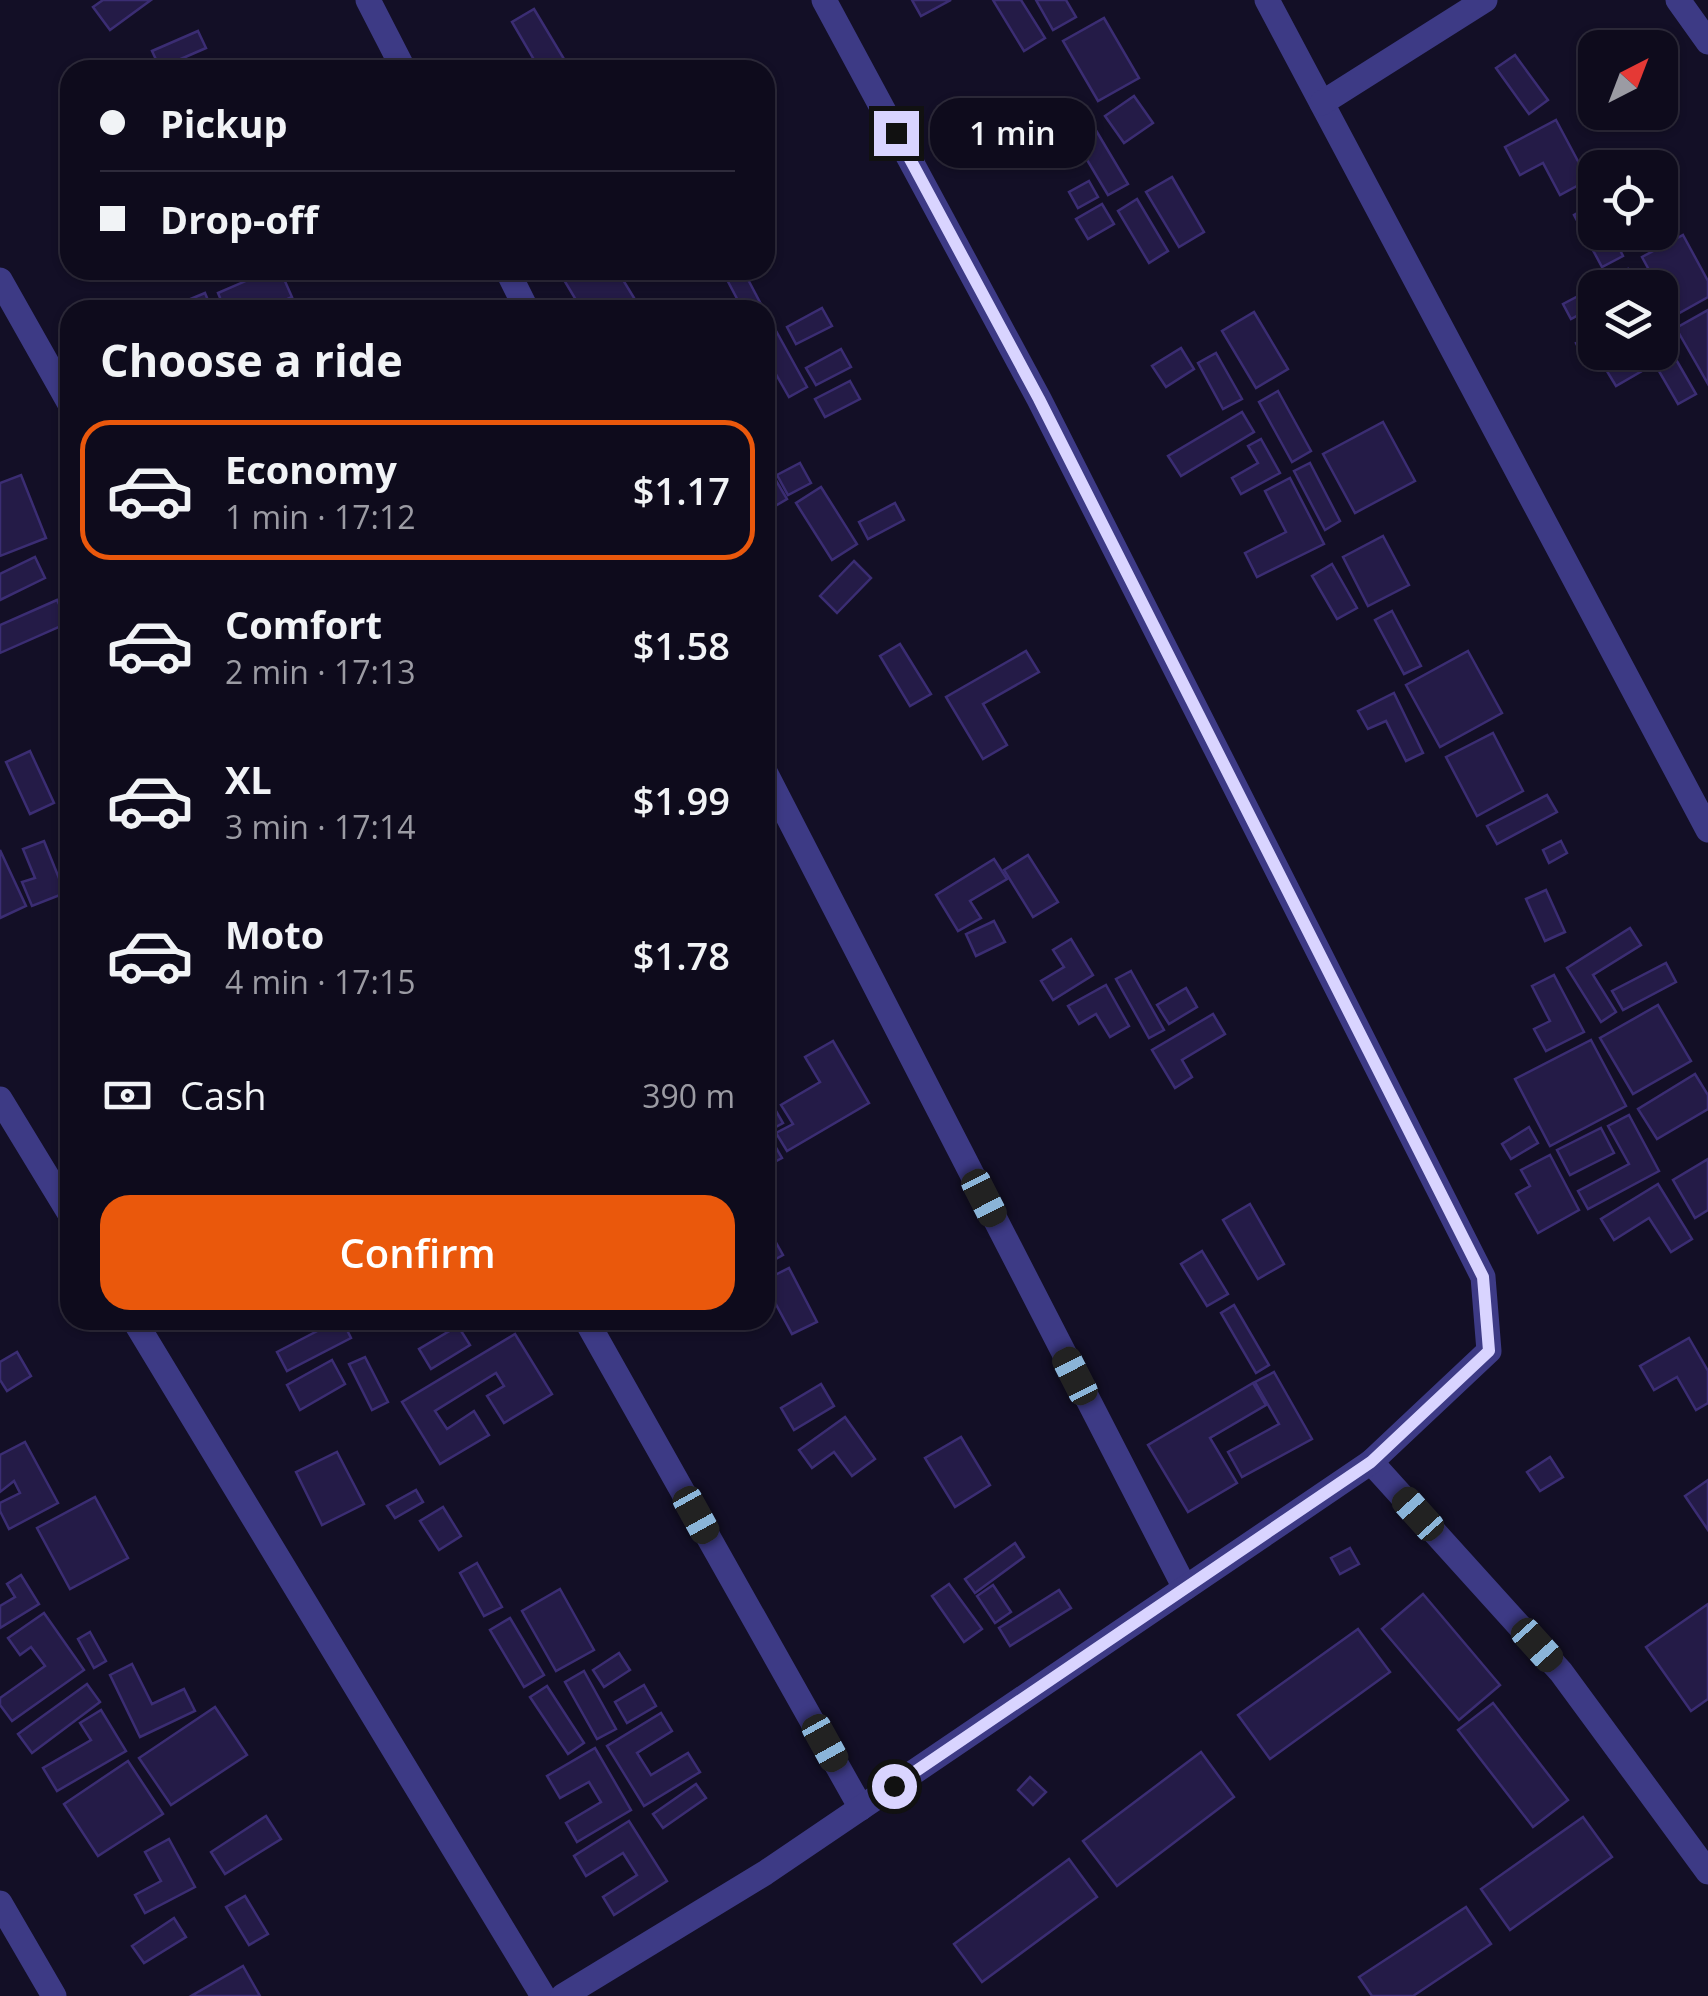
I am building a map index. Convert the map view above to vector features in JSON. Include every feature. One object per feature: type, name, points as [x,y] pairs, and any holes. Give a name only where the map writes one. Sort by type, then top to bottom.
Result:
[{"type":"street","points":[[368,0],[399,60]]},
{"type":"street","points":[[564,1996],[765,1873],[1371,1462],[1489,1351],[1483,1277],[1039,399],[824,0]]},
{"type":"street","points":[[1266,0],[1708,830]]},
{"type":"street","points":[[1322,103],[1485,0]]},
{"type":"street","points":[[1678,0],[1708,42]]},
{"type":"street","points":[[0,280],[60,386]]},
{"type":"street","points":[[775,791],[1185,1588]]},
{"type":"street","points":[[0,1098],[60,1197]]},
{"type":"street","points":[[140,1330],[543,1996]]},
{"type":"street","points":[[592,1330],[862,1808]]},
{"type":"street","points":[[1371,1462],[1560,1672],[1708,1872]]},
{"type":"street","points":[[1,1910],[54,1996]]},
{"type":"building","points":[[103,0],[151,0],[110,30],[93,7]]},
{"type":"building","points":[[912,0],[951,0],[921,16]]},
{"type":"building","points":[[993,0],[1021,0],[1045,38],[1024,51]]},
{"type":"building","points":[[1036,0],[1066,0],[1076,17],[1053,30]]},
{"type":"building","points":[[534,9],[565,60],[534,60],[512,22]]},
{"type":"building","points":[[1104,18],[1139,78],[1098,101],[1063,41]]},
{"type":"building","points":[[198,31],[206,48],[178,60],[156,60],[152,51]]},
{"type":"building","points":[[1515,55],[1548,100],[1529,114],[1496,68]]},
{"type":"building","points":[[1134,96],[1153,123],[1124,143],[1105,116]]},
{"type":"building","points":[[1556,120],[1578,161],[1578,185],[1560,195],[1543,163],[1520,175],[1505,147]]},
{"type":"building","points":[[1091,122],[1128,184],[1108,195],[1071,133]]},
{"type":"building","points":[[1172,177],[1204,232],[1179,247],[1146,192]]},
{"type":"building","points":[[1089,181],[1098,197],[1078,208],[1069,192]]},
{"type":"building","points":[[1137,199],[1168,251],[1149,263],[1118,211]]},
{"type":"building","points":[[1102,204],[1114,224],[1088,239],[1076,219]]},
{"type":"building","points":[[1683,235],[1708,281],[1708,297],[1678,314],[1678,270],[1649,270],[1642,257],[1655,250],[1678,250],[1678,238]]},
{"type":"building","points":[[1593,250],[1620,250],[1623,256],[1602,267]]},
{"type":"building","points":[[248,280],[284,280],[292,297],[221,300],[218,293]]},
{"type":"building","points":[[564,280],[623,280],[635,300],[576,300]]},
{"type":"building","points":[[727,280],[748,280],[759,300],[738,300]]},
{"type":"building","points":[[205,293],[208,300],[188,300]]},
{"type":"building","points":[[1578,296],[1578,315],[1571,319],[1563,304]]},
{"type":"building","points":[[822,308],[832,326],[796,344],[787,327]]},
{"type":"building","points":[[1708,310],[1708,384],[1678,332],[1678,327]]},
{"type":"building","points":[[1254,312],[1288,369],[1256,388],[1222,331]]},
{"type":"building","points":[[775,329],[807,387],[789,397],[775,372]]},
{"type":"building","points":[[1181,348],[1194,369],[1166,387],[1152,366]]},
{"type":"building","points":[[841,349],[851,367],[816,385],[806,368]]},
{"type":"building","points":[[1216,353],[1242,399],[1223,409],[1198,363]]},
{"type":"building","points":[[1678,363],[1696,394],[1678,404],[1658,370],[1678,370]]},
{"type":"building","points":[[1606,370],[1644,370],[1616,386]]},
{"type":"building","points":[[850,381],[860,399],[825,417],[815,399]]},
{"type":"building","points":[[1278,391],[1311,451],[1292,462],[1259,402]]},
{"type":"building","points":[[1242,412],[1254,432],[1181,476],[1168,456]]},
{"type":"building","points":[[1383,422],[1415,481],[1355,513],[1323,454]]},
{"type":"building","points":[[1261,439],[1280,473],[1241,494],[1232,478],[1258,463],[1248,446]]},
{"type":"building","points":[[800,463],[811,483],[788,495],[777,475]]},
{"type":"building","points":[[1310,463],[1340,521],[1325,530],[1294,471]]},
{"type":"building","points":[[21,475],[46,538],[0,556],[0,483]]},
{"type":"building","points":[[1290,478],[1324,544],[1257,577],[1245,553],[1286,532],[1265,491]]},
{"type":"building","points":[[775,479],[787,499],[775,506]]},
{"type":"building","points":[[821,487],[857,544],[832,560],[796,503]]},
{"type":"building","points":[[895,503],[904,520],[868,539],[859,522]]},
{"type":"building","points":[[1383,536],[1409,585],[1368,606],[1343,557]]},
{"type":"building","points":[[35,557],[45,578],[0,600],[0,574]]},
{"type":"building","points":[[854,561],[871,578],[837,613],[820,596]]},
{"type":"building","points":[[1332,564],[1357,608],[1337,619],[1312,576]]},
{"type":"building","points":[[57,600],[60,606],[60,627],[0,653],[0,625]]},
{"type":"building","points":[[1392,611],[1421,666],[1404,674],[1375,620]]},
{"type":"building","points":[[900,644],[931,694],[910,706],[880,656]]},
{"type":"building","points":[[1026,651],[1039,672],[983,704],[1007,745],[983,759],[946,697]]},
{"type":"building","points":[[1468,651],[1502,713],[1440,747],[1406,685]]},
{"type":"building","points":[[1394,693],[1423,753],[1406,761],[1386,721],[1368,729],[1358,711]]},
{"type":"building","points":[[1493,733],[1523,791],[1477,816],[1446,757]]},
{"type":"building","points":[[30,751],[54,803],[30,814],[6,762]]},
{"type":"building","points":[[1547,795],[1557,812],[1497,844],[1487,826]]},
{"type":"building","points":[[44,841],[60,881],[60,895],[32,906],[22,882],[35,878],[23,849]]},
{"type":"building","points":[[1561,841],[1567,853],[1549,863],[1543,850]]},
{"type":"building","points":[[0,850],[26,906],[0,918]]},
{"type":"building","points":[[1028,855],[1058,902],[1033,917],[1004,870]]},
{"type":"building","points":[[994,859],[1007,879],[970,901],[981,918],[958,931],[936,895]]},
{"type":"building","points":[[1546,890],[1565,932],[1545,941],[1526,899]]},
{"type":"building","points":[[994,921],[1005,942],[976,956],[966,934]]},
{"type":"building","points":[[1630,928],[1641,945],[1593,975],[1616,1012],[1601,1022],[1567,968]]},
{"type":"building","points":[[1071,939],[1093,975],[1053,1000],[1041,981],[1064,967],[1053,950]]},
{"type":"building","points":[[1666,963],[1676,982],[1623,1010],[1612,991]]},
{"type":"building","points":[[1131,971],[1164,1030],[1149,1038],[1116,979]]},
{"type":"building","points":[[1554,975],[1584,1032],[1546,1051],[1534,1029],[1550,1021],[1532,986]]},
{"type":"building","points":[[1106,985],[1129,1026],[1110,1037],[1096,1014],[1079,1024],[1068,1006]]},
{"type":"building","points":[[1186,988],[1197,1007],[1169,1024],[1157,1005]]},
{"type":"building","points":[[1658,1005],[1691,1061],[1633,1094],[1600,1038]]},
{"type":"building","points":[[1213,1014],[1225,1034],[1182,1060],[1192,1077],[1175,1088],[1152,1050]]},
{"type":"building","points":[[1591,1040],[1626,1106],[1550,1146],[1515,1079]]},
{"type":"building","points":[[833,1041],[869,1103],[787,1151],[776,1133],[793,1124],[781,1105],[820,1082],[805,1057]]},
{"type":"building","points":[[1695,1074],[1708,1095],[1708,1109],[1657,1139],[1638,1109]]},
{"type":"building","points":[[775,1109],[783,1123],[775,1128]]},
{"type":"building","points":[[1629,1115],[1659,1171],[1588,1209],[1578,1191],[1629,1164],[1608,1126]]},
{"type":"building","points":[[1529,1127],[1538,1143],[1511,1159],[1502,1144]]},
{"type":"building","points":[[1601,1128],[1614,1153],[1570,1175],[1557,1150]]},
{"type":"building","points":[[1550,1155],[1579,1210],[1538,1233],[1516,1194],[1530,1186],[1521,1170]]},
{"type":"building","points":[[1708,1159],[1708,1210],[1695,1218],[1673,1180]]},
{"type":"building","points":[[1658,1184],[1692,1239],[1671,1252],[1649,1218],[1614,1240],[1601,1219]]},
{"type":"building","points":[[1250,1204],[1284,1264],[1258,1279],[1223,1220]]},
{"type":"building","points":[[775,1241],[783,1255],[775,1259]]},
{"type":"building","points":[[1202,1251],[1228,1294],[1207,1306],[1181,1264]]},
{"type":"building","points":[[789,1268],[817,1322],[792,1334],[775,1303],[775,1275]]},
{"type":"building","points":[[1234,1305],[1269,1365],[1256,1373],[1221,1313]]},
{"type":"building","points":[[319,1330],[347,1330],[351,1338],[287,1371],[277,1352]]},
{"type":"building","points":[[451,1330],[461,1330],[470,1345],[431,1369],[419,1349]]},
{"type":"building","points":[[515,1334],[552,1394],[504,1423],[487,1396],[504,1386],[496,1373],[435,1411],[447,1429],[474,1411],[489,1435],[440,1464],[402,1402]]},
{"type":"building","points":[[1689,1338],[1708,1371],[1708,1403],[1696,1410],[1677,1377],[1654,1390],[1640,1366]]},
{"type":"building","points":[[17,1352],[31,1376],[7,1391],[0,1380],[0,1362]]},
{"type":"building","points":[[365,1357],[388,1402],[372,1410],[349,1364]]},
{"type":"building","points":[[332,1360],[345,1384],[300,1410],[287,1385]]},
{"type":"building","points":[[1274,1372],[1312,1439],[1242,1477],[1228,1452],[1279,1424],[1255,1382]]},
{"type":"building","points":[[1253,1383],[1266,1405],[1210,1438],[1237,1483],[1188,1512],[1148,1445]]},
{"type":"building","points":[[821,1384],[834,1406],[794,1430],[781,1408]]},
{"type":"building","points":[[845,1417],[875,1459],[852,1476],[834,1452],[812,1468],[799,1450]]},
{"type":"building","points":[[961,1437],[990,1485],[955,1507],[925,1458]]},
{"type":"building","points":[[25,1442],[58,1503],[9,1529],[0,1503],[20,1493],[14,1481],[0,1492],[0,1455]]},
{"type":"building","points":[[337,1452],[364,1504],[322,1525],[296,1472]]},
{"type":"building","points":[[1550,1457],[1563,1477],[1540,1491],[1527,1472]]},
{"type":"building","points":[[1708,1480],[1708,1530],[1685,1496]]},
{"type":"building","points":[[416,1490],[423,1502],[395,1518],[387,1506]]},
{"type":"building","points":[[95,1497],[128,1558],[70,1589],[37,1528]]},
{"type":"building","points":[[443,1507],[461,1536],[439,1550],[420,1521]]},
{"type":"building","points":[[1015,1543],[1024,1557],[975,1593],[965,1579]]},
{"type":"building","points":[[1350,1548],[1359,1564],[1340,1574],[1331,1558]]},
{"type":"building","points":[[477,1563],[502,1607],[484,1616],[460,1573]]},
{"type":"building","points":[[21,1575],[39,1604],[0,1628],[0,1606],[15,1597],[7,1584]]},
{"type":"building","points":[[949,1584],[982,1629],[964,1642],[932,1596]]},
{"type":"building","points":[[993,1585],[1011,1612],[995,1623],[977,1596]]},
{"type":"building","points":[[560,1589],[594,1650],[556,1671],[522,1611]]},
{"type":"building","points":[[1059,1590],[1071,1608],[1010,1646],[999,1628]]},
{"type":"building","points":[[1423,1594],[1500,1685],[1459,1720],[1382,1629]]},
{"type":"building","points":[[1708,1604],[1708,1699],[1691,1711],[1646,1647]]},
{"type":"building","points":[[44,1613],[84,1670],[12,1721],[0,1705],[0,1698],[45,1666],[31,1647],[20,1655],[8,1638]]},
{"type":"building","points":[[510,1618],[544,1675],[524,1687],[490,1630]]},
{"type":"building","points":[[1358,1629],[1390,1672],[1270,1759],[1238,1715]]},
{"type":"building","points":[[90,1632],[106,1661],[94,1668],[78,1639]]},
{"type":"building","points":[[619,1653],[630,1670],[604,1687],[593,1670]]},
{"type":"building","points":[[132,1664],[152,1704],[184,1689],[195,1711],[140,1737],[110,1675]]},
{"type":"building","points":[[584,1671],[616,1729],[597,1739],[565,1682]]},
{"type":"building","points":[[87,1684],[100,1702],[32,1753],[18,1734]]},
{"type":"building","points":[[644,1685],[656,1706],[627,1723],[615,1702]]},
{"type":"building","points":[[547,1686],[584,1743],[568,1754],[530,1697]]},
{"type":"building","points":[[1493,1703],[1568,1800],[1533,1827],[1458,1730]]},
{"type":"building","points":[[215,1707],[247,1755],[171,1805],[139,1758]]},
{"type":"building","points":[[101,1710],[126,1751],[57,1791],[43,1768],[91,1740],[80,1723]]},
{"type":"building","points":[[661,1713],[672,1731],[637,1753],[651,1775],[688,1753],[700,1772],[644,1806],[607,1746]]},
{"type":"building","points":[[595,1748],[631,1810],[577,1842],[566,1823],[601,1802],[589,1782],[560,1798],[547,1776]]},
{"type":"building","points":[[1201,1752],[1234,1797],[1117,1886],[1083,1841]]},
{"type":"building","points":[[128,1761],[163,1814],[98,1856],[64,1804]]},
{"type":"building","points":[[1030,1777],[1046,1792],[1033,1805],[1018,1790]]},
{"type":"building","points":[[696,1784],[706,1798],[663,1828],[653,1814]]},
{"type":"building","points":[[266,1816],[281,1839],[225,1874],[211,1852]]},
{"type":"building","points":[[1583,1817],[1612,1857],[1510,1930],[1481,1889]]},
{"type":"building","points":[[629,1821],[667,1881],[614,1915],[603,1897],[637,1875],[623,1853],[586,1876],[574,1856]]},
{"type":"building","points":[[169,1839],[195,1887],[145,1913],[135,1895],[161,1881],[145,1852]]},
{"type":"building","points":[[1069,1859],[1097,1897],[982,1982],[954,1944]]},
{"type":"building","points":[[245,1896],[268,1934],[249,1945],[226,1907]]},
{"type":"building","points":[[1466,1907],[1491,1944],[1413,1996],[1372,1996],[1359,1977]]},
{"type":"building","points":[[174,1918],[186,1937],[144,1963],[132,1946]]},
{"type":"building","points":[[243,1966],[260,1996],[191,1996]]},
{"type":"route","points":[[894,1786],[1371,1462],[1489,1351],[1483,1277],[1039,399],[896,133]]}]
